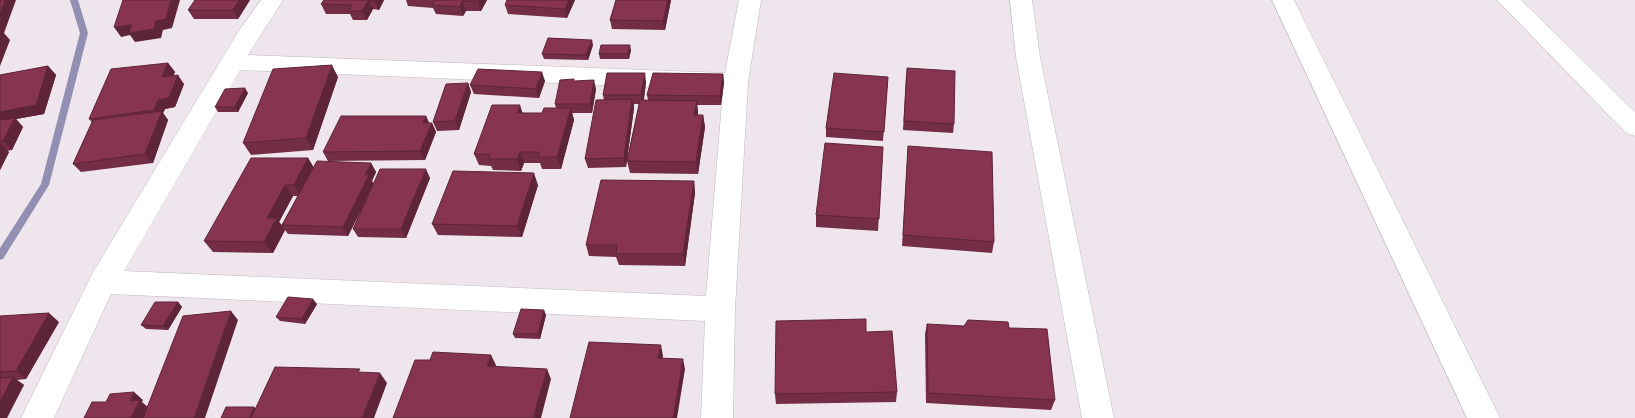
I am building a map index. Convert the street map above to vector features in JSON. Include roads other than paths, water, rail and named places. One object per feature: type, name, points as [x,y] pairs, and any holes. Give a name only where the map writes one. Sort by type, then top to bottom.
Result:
[{"type":"street","points":[[37,418],[102,282],[272,0]]},
{"type":"street","points":[[717,418],[720,310],[736,82],[750,0]]},
{"type":"street","points":[[1021,0],[1028,57],[1098,418]]},
{"type":"street","points":[[1283,0],[1484,418]]},
{"type":"street","points":[[1508,0],[1635,127]]},
{"type":"street","points":[[233,62],[736,82]]},
{"type":"street","points":[[102,282],[720,310]]},
{"type":"waterway","points":[[0,256],[45,185],[84,33],[74,0]]}]
